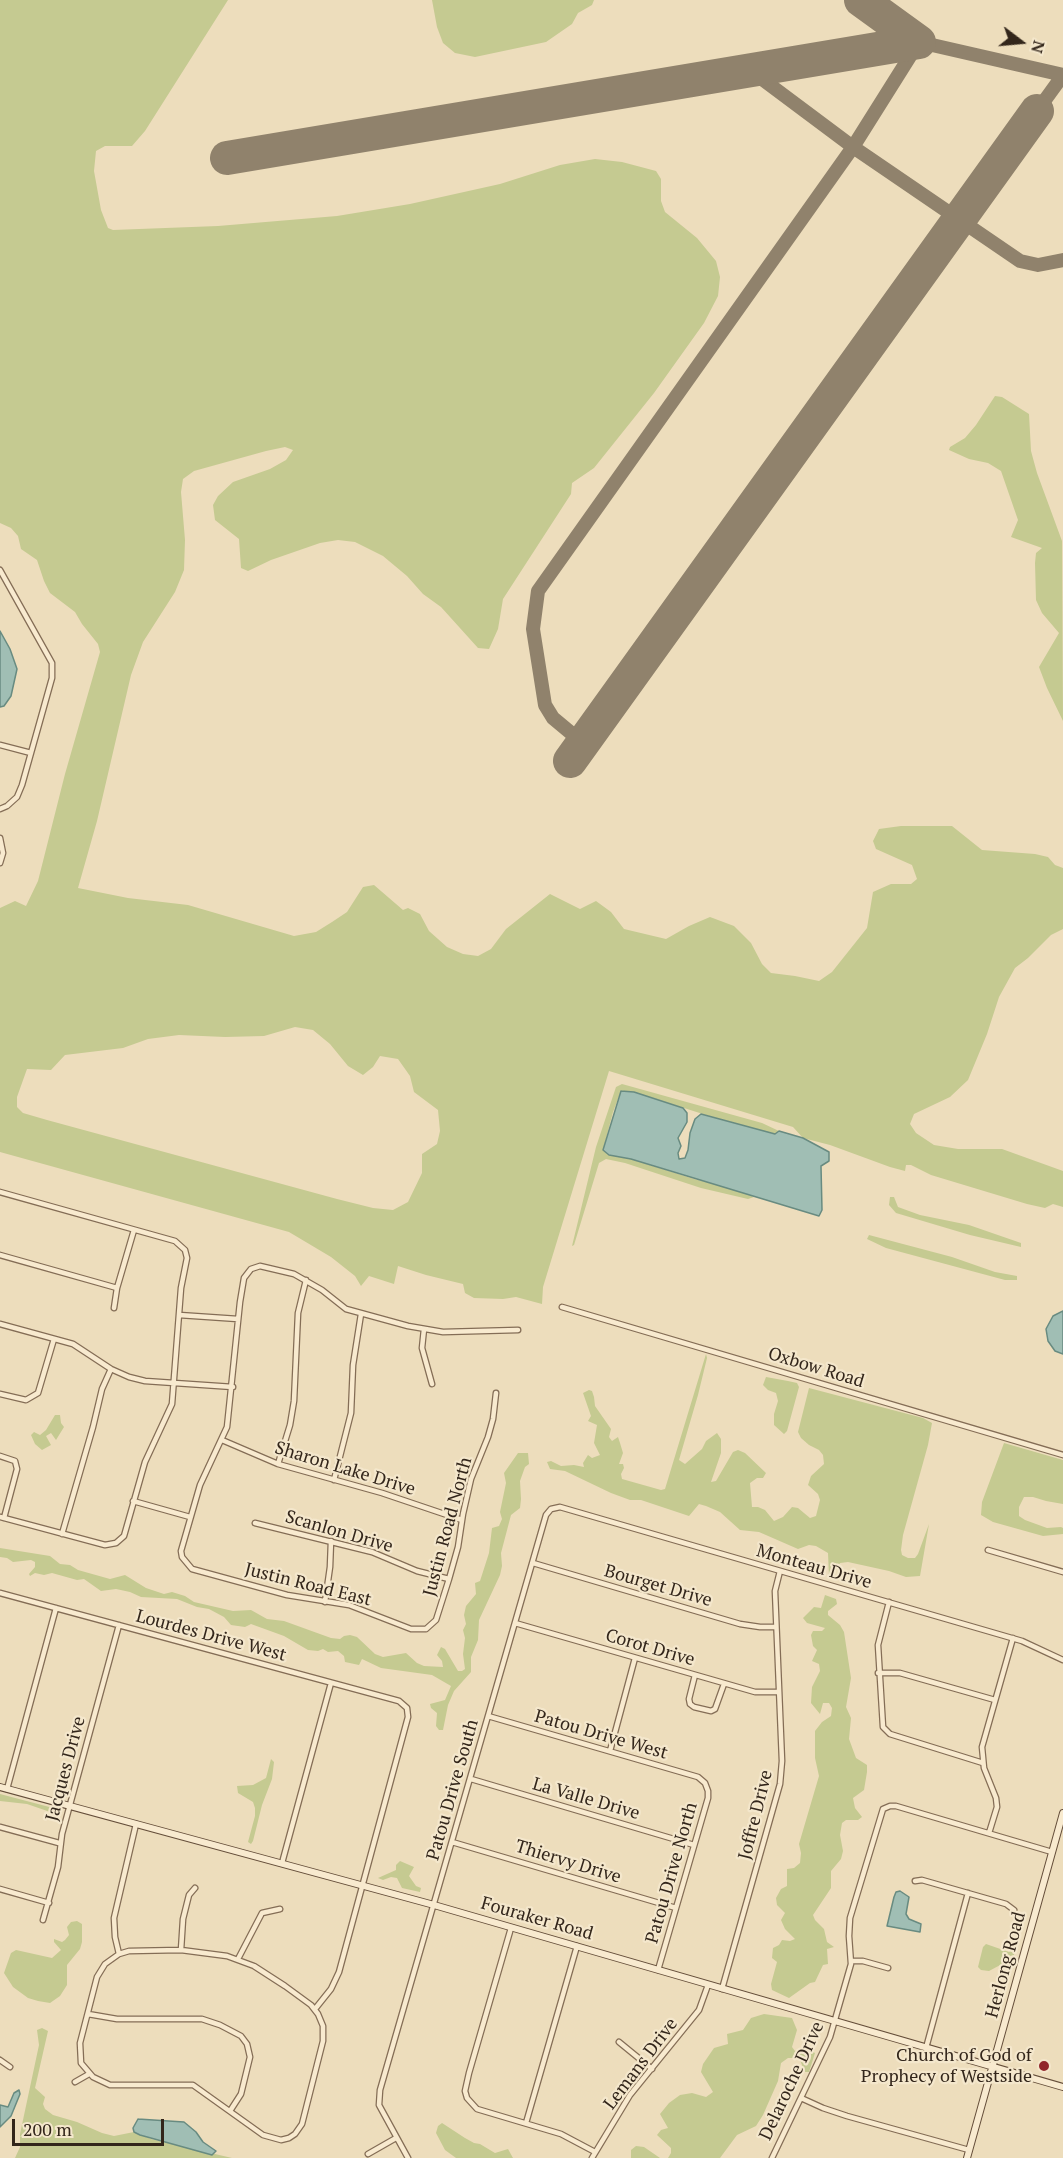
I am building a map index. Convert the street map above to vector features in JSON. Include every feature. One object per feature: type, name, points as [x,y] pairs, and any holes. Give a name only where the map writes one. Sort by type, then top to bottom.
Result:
[{"type":"main road","name":"Fouraker Road","points":[[4,1788],[434,1905],[1063,2088]]},
{"type":"main road","name":"Herlong Road","points":[[967,2158],[1063,1814]]},
{"type":"street","points":[[0,570],[52,663],[52,678],[17,797],[0,809]]},
{"type":"street","points":[[0,745],[31,753]]},
{"type":"street","points":[[0,837],[3,853],[0,863]]},
{"type":"street","points":[[0,1192],[175,1241],[185,1250],[187,1263],[181,1288],[174,1382],[169,1413],[145,1461],[124,1536],[116,1543],[105,1545],[2,1517],[17,1471],[16,1464],[11,1459],[0,1456]]},
{"type":"street","points":[[114,1308],[117,1288],[134,1230]]},
{"type":"street","points":[[0,1255],[117,1288]]},
{"type":"street","points":[[133,1501],[190,1517],[205,1472],[222,1440],[229,1416],[244,1278],[251,1269],[260,1266],[285,1271],[306,1280],[346,1309],[424,1329],[443,1332],[518,1330]]},
{"type":"street","points":[[278,1464],[290,1425],[294,1401],[298,1313],[306,1280]]},
{"type":"street","name":"Oxbow Road","points":[[562,1307],[1063,1455]]},
{"type":"street","points":[[334,1480],[351,1413],[354,1365],[361,1314]]},
{"type":"street","points":[[179,1315],[238,1319]]},
{"type":"street","points":[[0,1324],[80,1347],[111,1369],[137,1379],[232,1387]]},
{"type":"street","points":[[424,1329],[422,1348],[432,1384]]},
{"type":"street","points":[[0,1394],[26,1400],[38,1393],[54,1339]]},
{"type":"street","points":[[62,1534],[102,1389],[111,1369]]},
{"type":"street","name":"Justin Road North","points":[[426,1629],[436,1620],[449,1580],[471,1479],[491,1428],[496,1393]]},
{"type":"street","name":"Sharon Lake Drive","points":[[222,1440],[278,1464],[381,1493],[462,1520]]},
{"type":"street","name":"Patou Drive South","points":[[408,2158],[379,2105],[379,2097],[546,1515],[554,1507]]},
{"type":"street","name":"Monteau Drive","points":[[554,1507],[561,1507],[1013,1638],[1035,1645],[1063,1660]]},
{"type":"street","name":"Justin Road East","points":[[190,1517],[182,1551],[185,1563],[192,1569],[255,1587],[349,1605],[411,1629],[426,1629]]},
{"type":"street","name":"Scanlon Drive","points":[[255,1523],[372,1552],[417,1571],[449,1580]]},
{"type":"street","points":[[325,1602],[331,1541]]},
{"type":"street","points":[[988,1550],[1063,1572]]},
{"type":"street","name":"Bourget Drive","points":[[532,1563],[740,1624],[776,1627]]},
{"type":"street","name":"Joffre Drive","points":[[722,1989],[780,1784],[782,1761],[775,1591],[780,1571]]},
{"type":"street","name":"Lourdes Drive West","points":[[0,1593],[399,1701],[407,1708],[408,1714],[363,1886]]},
{"type":"street","points":[[889,1602],[878,1645],[881,1723],[886,1732],[983,1763]]},
{"type":"street","points":[[4,1788],[56,1608]]},
{"type":"street","name":"Corot Drive","points":[[515,1623],[724,1684],[755,1692],[779,1692]]},
{"type":"street","name":"Jacques Drive","points":[[43,1920],[58,1867],[59,1843],[119,1625]]},
{"type":"street","points":[[1013,1638],[982,1747],[983,1763],[997,1807],[989,1833],[1052,1852]]},
{"type":"street","points":[[609,1751],[635,1658]]},
{"type":"street","points":[[878,1673],[900,1673],[995,1700]]},
{"type":"street","points":[[695,1675],[688,1699],[694,1707],[711,1711],[715,1709],[724,1684]]},
{"type":"street","points":[[282,1863],[331,1683]]},
{"type":"street","name":"Patou Drive West","points":[[488,1716],[698,1778],[705,1783]]},
{"type":"street","name":"La Valle Drive","points":[[471,1779],[694,1845]]},
{"type":"street","name":"Patou Drive North","points":[[658,1970],[708,1798],[705,1783]]},
{"type":"street","name":"Delaroche Drive","points":[[771,2158],[830,2037],[852,1960],[849,1936],[850,1918],[877,1824],[885,1808],[896,1806],[989,1833]]},
{"type":"street","points":[[119,1954],[114,1918],[136,1824]]},
{"type":"street","points":[[0,1827],[59,1843]]},
{"type":"street","name":"Thiervy Drive","points":[[452,1842],[676,1908]]},
{"type":"street","points":[[915,1881],[922,1880],[1006,1904],[1014,1910]]},
{"type":"street","points":[[315,2009],[331,1989],[339,1972],[363,1886]]},
{"type":"street","points":[[181,1950],[183,1919],[189,1895],[195,1887]]},
{"type":"street","points":[[0,1889],[49,1903]]},
{"type":"street","points":[[926,2048],[968,1893]]},
{"type":"street","points":[[238,1959],[262,1913],[280,1909]]},
{"type":"street","points":[[511,1928],[465,2091],[469,2101],[477,2109],[561,2134],[595,2152]]},
{"type":"street","points":[[526,2123],[577,1946]]},
{"type":"street","points":[[181,1950],[209,1952],[238,1959],[265,1972],[315,2009],[321,2020],[323,2041],[302,2124],[295,2134],[281,2140],[264,2135],[193,2085],[110,2085],[100,2082],[89,2074],[81,2063],[80,2053],[88,2014],[100,1970],[119,1954],[134,1951],[181,1950]]},
{"type":"street","points":[[852,1960],[888,1968]]},
{"type":"street","name":"Lemans Drive","points":[[591,2158],[630,2095],[699,2010],[708,1985]]},
{"type":"street","points":[[88,2014],[117,2019],[202,2019],[234,2032],[247,2044],[250,2058],[241,2094],[230,2111]]},
{"type":"street","points":[[619,2042],[652,2069]]},
{"type":"street","points":[[0,2060],[10,2067]]},
{"type":"street","points":[[75,2082],[89,2074]]},
{"type":"street","points":[[801,2098],[823,2109],[969,2150]]},
{"type":"street","points":[[368,2154],[396,2138]]},
{"type":"green space","points":[[0,0],[228,0],[145,131],[132,146],[105,146],[96,151],[94,171],[101,210],[108,228],[113,230],[218,226],[337,216],[410,204],[500,184],[560,165],[595,159],[622,162],[656,171],[661,179],[661,201],[665,212],[697,238],[716,261],[720,277],[718,296],[704,323],[654,393],[594,468],[572,483],[571,494],[503,599],[498,629],[489,649],[478,648],[441,607],[423,594],[407,576],[383,556],[355,542],[338,540],[320,543],[271,560],[248,571],[241,568],[239,539],[215,520],[213,505],[218,496],[233,482],[270,469],[286,460],[293,450],[285,447],[266,451],[194,471],[183,479],[181,492],[185,540],[184,570],[175,592],[143,642],[131,675],[97,821],[78,888],[128,898],[188,905],[294,936],[316,932],[332,922],[347,912],[363,887],[374,885],[403,910],[408,908],[420,914],[429,931],[447,947],[463,954],[478,956],[491,949],[506,929],[550,894],[580,909],[596,901],[611,912],[624,929],[666,939],[710,917],[734,926],[751,943],[762,964],[771,973],[819,981],[832,972],[867,928],[873,892],[891,884],[911,884],[917,879],[912,865],[876,849],[873,841],[879,829],[901,826],[952,826],[982,850],[1048,857],[1055,865],[1063,868],[1063,929],[1051,935],[1015,968],[999,997],[968,1080],[950,1097],[914,1114],[910,1124],[916,1133],[934,1145],[958,1149],[1002,1149],[1063,1171],[1063,1207],[1053,1204],[1045,1208],[1027,1204],[931,1175],[911,1165],[906,1165],[905,1171],[890,1167],[830,1145],[803,1138],[793,1127],[609,1071],[543,1287],[542,1304],[516,1297],[474,1298],[465,1293],[463,1284],[398,1266],[394,1284],[369,1276],[361,1286],[355,1276],[331,1257],[289,1232],[0,1152],[0,908],[15,901],[26,906],[38,881],[65,774],[100,652],[98,644],[75,612],[50,593],[37,560],[21,549],[18,536],[11,528],[0,523]],"holes":[[[295,1027],[313,1030],[330,1044],[348,1066],[363,1075],[373,1067],[380,1056],[398,1059],[410,1076],[414,1092],[438,1110],[440,1131],[437,1144],[422,1154],[422,1173],[408,1202],[393,1210],[373,1208],[337,1199],[47,1120],[23,1113],[17,1107],[17,1097],[27,1069],[51,1070],[65,1055],[123,1048],[148,1039],[179,1035],[264,1036]]]},
{"type":"green space","points":[[432,0],[594,0],[592,5],[578,13],[572,24],[546,42],[475,57],[455,53],[443,43],[437,27]]},
{"type":"green space","points":[[995,396],[1002,397],[1029,414],[1031,451],[1062,541],[1063,721],[1039,667],[1059,633],[1042,613],[1036,600],[1036,553],[1042,548],[1011,537],[1018,520],[1001,471],[988,463],[969,459],[949,450],[965,438]]},
{"type":"green space","points":[[622,1084],[762,1123],[779,1131],[775,1134],[634,1092],[621,1091],[613,1112],[603,1150],[609,1155],[631,1159],[694,1179],[736,1189],[754,1197],[748,1199],[701,1188],[606,1159],[599,1163],[572,1246],[596,1147],[616,1087]]},
{"type":"green space","points":[[890,1197],[894,1197],[898,1207],[920,1215],[969,1225],[1021,1243],[1021,1247],[970,1235],[896,1213],[889,1205]]},
{"type":"green space","points":[[869,1235],[952,1257],[995,1272],[1017,1276],[1017,1280],[1005,1280],[886,1248],[867,1239]]},
{"type":"green space","points":[[706,1354],[698,1395],[679,1460],[685,1464],[702,1449],[706,1441],[717,1433],[721,1439],[721,1453],[711,1482],[716,1481],[733,1452],[738,1450],[745,1453],[766,1473],[763,1478],[757,1478],[750,1483],[752,1507],[765,1510],[774,1521],[783,1517],[792,1507],[798,1508],[810,1518],[816,1516],[820,1500],[818,1494],[808,1485],[811,1476],[824,1464],[823,1455],[801,1438],[798,1432],[809,1388],[923,1418],[932,1423],[901,1550],[902,1555],[915,1558],[929,1524],[920,1576],[906,1577],[848,1562],[840,1563],[833,1576],[829,1576],[828,1553],[816,1546],[809,1545],[798,1549],[759,1532],[740,1530],[720,1512],[706,1506],[699,1504],[689,1516],[641,1500],[630,1500],[565,1471],[550,1469],[547,1462],[551,1461],[561,1466],[584,1467],[583,1463],[588,1455],[592,1458],[600,1455],[594,1443],[597,1425],[588,1421],[591,1416],[583,1393],[589,1390],[592,1391],[595,1406],[611,1429],[609,1437],[612,1441],[618,1437],[623,1453],[619,1464],[623,1464],[624,1468],[621,1474],[622,1479],[661,1490],[665,1489]]},
{"type":"green space","points":[[766,1377],[797,1383],[799,1387],[787,1431],[784,1434],[774,1425],[774,1414],[778,1401],[776,1393],[763,1385]]},
{"type":"green space","points":[[55,1415],[60,1415],[64,1427],[56,1440],[51,1433],[46,1436],[51,1445],[42,1450],[35,1444],[31,1435],[34,1432],[40,1435],[46,1430]]},
{"type":"green space","points":[[1004,1443],[1063,1460],[1063,1504],[1024,1497],[1019,1507],[1019,1516],[1047,1528],[1061,1527],[1063,1534],[1043,1536],[993,1522],[981,1515],[982,1502]]},
{"type":"green space","points":[[518,1453],[528,1453],[529,1464],[525,1467],[520,1481],[520,1508],[511,1515],[501,1553],[500,1575],[479,1620],[478,1640],[471,1657],[471,1672],[454,1691],[448,1705],[443,1730],[439,1730],[436,1726],[437,1713],[430,1704],[445,1700],[451,1686],[432,1675],[381,1668],[362,1659],[359,1665],[345,1662],[344,1656],[338,1651],[308,1650],[284,1636],[251,1624],[245,1627],[231,1625],[224,1617],[209,1609],[177,1599],[141,1597],[116,1589],[101,1591],[84,1579],[77,1580],[52,1573],[44,1575],[35,1573],[30,1576],[35,1562],[31,1560],[13,1562],[0,1557],[0,1548],[50,1556],[60,1564],[70,1565],[78,1570],[110,1579],[125,1575],[146,1588],[164,1594],[172,1592],[194,1602],[233,1611],[251,1610],[267,1619],[284,1621],[331,1638],[340,1639],[350,1635],[357,1637],[375,1654],[383,1657],[406,1653],[424,1666],[443,1667],[437,1655],[441,1647],[445,1649],[458,1671],[462,1671],[465,1669],[463,1630],[466,1624],[464,1615],[466,1606],[476,1594],[475,1583],[480,1581],[489,1553],[492,1528],[499,1526],[502,1519],[500,1512],[506,1483],[504,1473]]},
{"type":"green space","points":[[825,1595],[836,1599],[837,1604],[828,1611],[828,1615],[840,1625],[844,1632],[851,1678],[846,1707],[851,1718],[849,1739],[856,1758],[867,1765],[867,1772],[864,1790],[853,1798],[855,1808],[862,1817],[842,1823],[841,1859],[831,1871],[831,1888],[813,1915],[824,1929],[827,1942],[834,1947],[827,1949],[828,1964],[823,1965],[815,1982],[789,1998],[772,1990],[771,1984],[777,1962],[772,1958],[773,1948],[782,1940],[795,1939],[785,1929],[781,1920],[785,1913],[777,1905],[776,1898],[781,1889],[787,1886],[787,1869],[794,1868],[800,1863],[799,1844],[819,1776],[815,1758],[815,1731],[831,1716],[832,1708],[829,1703],[823,1703],[820,1714],[811,1703],[812,1687],[820,1671],[819,1664],[812,1661],[817,1650],[813,1646],[811,1635],[813,1631],[822,1631],[825,1628],[807,1623],[803,1618],[814,1607],[821,1608]]},
{"type":"green space","points":[[271,1759],[274,1762],[272,1779],[251,1844],[248,1842],[255,1808],[253,1802],[238,1793],[237,1786],[253,1785],[266,1778]]},
{"type":"green space","points":[[0,1794],[57,1809],[58,1813],[27,1804],[0,1801]]},
{"type":"green space","points":[[400,1861],[414,1867],[409,1876],[416,1886],[421,1888],[420,1892],[402,1888],[397,1878],[391,1877],[383,1880],[378,1878],[396,1870],[396,1865]]},
{"type":"green space","points":[[77,1921],[82,1924],[82,1942],[80,1949],[67,1965],[67,1985],[60,1996],[50,2003],[38,2001],[28,1998],[13,1987],[4,1973],[11,1953],[16,1950],[52,1958],[61,1950],[54,1939],[62,1942],[65,1940],[69,1935],[67,1927],[71,1922]]},
{"type":"green space","points":[[1013,1940],[1017,1940],[1014,1955],[1006,1957],[1004,1963],[989,1971],[978,1967],[983,1947],[986,1944],[1009,1952]]},
{"type":"green space","points":[[764,2014],[792,2018],[797,2030],[792,2047],[795,2051],[806,2048],[815,2053],[809,2072],[805,2072],[799,2058],[788,2058],[781,2063],[778,2081],[756,2126],[737,2135],[720,2158],[668,2158],[671,2148],[657,2135],[661,2130],[668,2128],[660,2114],[680,2095],[692,2093],[706,2097],[713,2092],[701,2072],[703,2064],[714,2048],[728,2044],[727,2034],[743,2030],[751,2018]]},
{"type":"green space","points":[[42,2028],[48,2031],[35,2088],[45,2097],[43,2104],[45,2109],[53,2115],[114,2136],[134,2132],[151,2139],[232,2158],[15,2158],[20,2147],[20,2134],[39,2045],[37,2030]]},
{"type":"green space","points":[[442,2123],[495,2153],[508,2149],[513,2158],[456,2158],[445,2150],[436,2133],[438,2126]]},
{"type":"green space","points":[[636,2146],[644,2147],[660,2158],[631,2158],[631,2150]]},
{"type":"water","points":[[0,631],[17,669],[11,696],[4,706],[0,707]]},
{"type":"water","points":[[621,1091],[634,1092],[683,1108],[687,1113],[687,1122],[678,1138],[681,1146],[678,1153],[679,1159],[685,1158],[695,1119],[701,1114],[775,1134],[779,1131],[803,1138],[829,1152],[829,1161],[821,1166],[822,1210],[819,1216],[631,1159],[609,1155],[603,1150]]},
{"type":"water","points":[[1063,1311],[1063,1354],[1055,1351],[1048,1341],[1046,1329],[1053,1316]]},
{"type":"water","points":[[900,1891],[909,1897],[906,1914],[909,1919],[921,1924],[920,1932],[887,1926],[894,1897],[896,1892]]},
{"type":"water","points":[[19,2090],[20,2094],[11,2116],[0,2127],[0,2105],[8,2107],[14,2093]]},
{"type":"water","points":[[138,2119],[184,2122],[196,2132],[203,2142],[216,2151],[212,2155],[140,2135],[134,2132],[133,2128]]},
{"type":"taxiway","points":[[583,743],[553,718],[545,705],[533,629],[538,591],[853,147],[919,42],[1063,75]]},
{"type":"taxiway","points":[[750,70],[853,147],[1020,261],[1038,265],[1063,260]]},
{"type":"taxiway","points":[[1037,111],[1063,75]]},
{"type":"runway","points":[[227,158],[919,42],[861,0]]},
{"type":"runway","points":[[570,761],[1037,111]]},
{"type":"place","name":"Church of God of Prophecy of Westside","points":[[1044,2066]]}]
